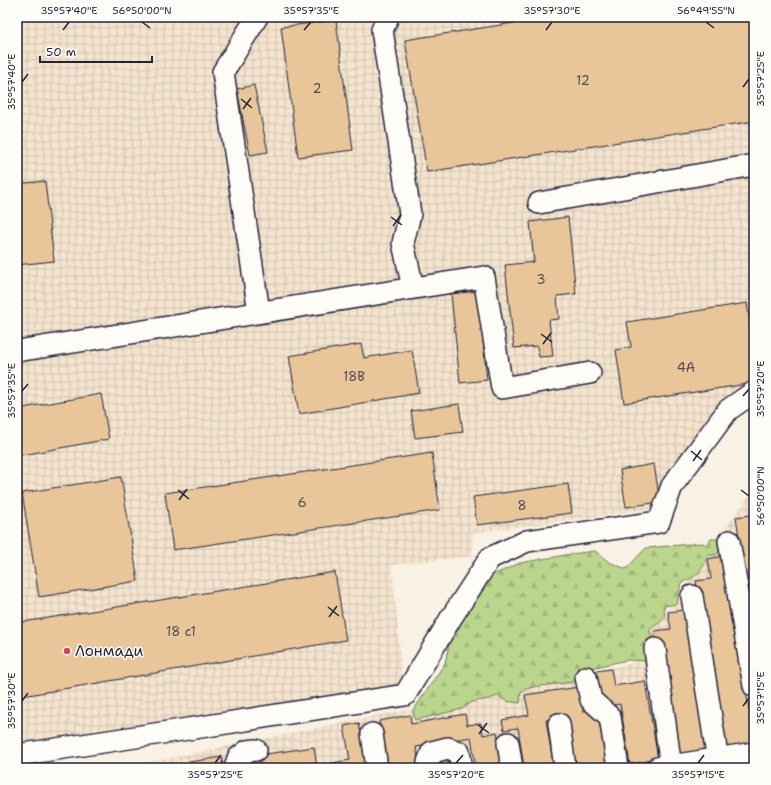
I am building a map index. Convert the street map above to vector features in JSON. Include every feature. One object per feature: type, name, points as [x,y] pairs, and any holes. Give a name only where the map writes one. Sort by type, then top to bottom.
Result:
[{"type":"lane","points":[[256,17],[223,72],[259,312]]},
{"type":"lane","points":[[388,17],[382,30],[410,214],[403,243],[413,288]]},
{"type":"lane","points":[[539,203],[754,165]]},
{"type":"lane","points":[[17,351],[484,277],[502,388],[590,373]]},
{"type":"lane","points":[[17,755],[405,695],[451,618],[490,558],[527,541],[659,522],[672,486],[676,480],[728,410],[754,392]]},
{"type":"lane","points":[[729,540],[754,686]]},
{"type":"lane","points":[[692,596],[718,763]]},
{"type":"lane","points":[[655,649],[666,767],[718,763],[754,753]]},
{"type":"lane","points":[[586,677],[591,700],[610,717],[618,768]]},
{"type":"lane","points":[[559,724],[565,768]]},
{"type":"lane","points":[[372,734],[377,768]]},
{"type":"lane","points":[[508,743],[512,768]]},
{"type":"lane","points":[[428,768],[428,762],[432,752],[448,748],[459,752],[462,768]]},
{"type":"lane","points":[[235,768],[238,758],[247,751],[256,750]]},
{"type":"shaded area","points":[[17,17],[754,17],[754,402],[734,421],[674,506],[472,533],[473,556],[392,565],[402,675],[393,690],[17,749]]},
{"type":"shaded area","points":[[754,489],[754,768],[121,768],[629,664]]},
{"type":"green space","points":[[711,539],[722,541],[722,547],[716,555],[708,555],[699,573],[681,583],[677,604],[664,606],[665,618],[650,630],[652,642],[651,661],[627,660],[587,669],[580,681],[533,687],[521,691],[520,703],[506,701],[498,696],[472,702],[462,709],[415,720],[413,711],[445,663],[453,627],[488,577],[520,563],[595,551],[609,562],[626,569],[646,548],[702,543],[707,545]]},
{"type":"building","points":[[552,17],[754,17],[754,121],[427,172],[405,40]]},
{"type":"building","points":[[336,20],[353,150],[298,157],[281,27]]},
{"type":"building","points":[[254,85],[268,152],[250,155],[237,89]]},
{"type":"building","points":[[45,181],[54,261],[17,265],[17,184]]},
{"type":"building","points":[[568,217],[576,294],[557,296],[559,319],[549,320],[553,356],[539,357],[537,346],[514,348],[505,265],[534,262],[530,222]]},
{"type":"building","points":[[478,291],[487,380],[460,383],[451,294]]},
{"type":"building","points":[[747,303],[754,349],[754,383],[624,403],[616,350],[631,347],[627,322]]},
{"type":"building","points":[[361,344],[364,358],[412,350],[419,393],[299,414],[289,356]]},
{"type":"building","points":[[101,394],[109,439],[17,456],[17,409]]},
{"type":"building","points":[[459,404],[463,432],[415,438],[411,411]]},
{"type":"building","points":[[432,453],[440,510],[173,550],[165,493]]},
{"type":"building","points":[[654,464],[660,502],[626,507],[620,470]]},
{"type":"building","points":[[121,477],[138,581],[39,597],[22,493]]},
{"type":"building","points":[[568,484],[572,513],[477,525],[473,497]]},
{"type":"building","points":[[751,515],[754,536],[754,633],[736,517]]},
{"type":"building","points":[[724,556],[754,747],[724,751],[696,581],[711,579],[708,559]]},
{"type":"building","points":[[335,572],[346,640],[17,697],[17,623]]},
{"type":"building","points":[[684,610],[709,754],[676,760],[654,631],[671,629],[668,612]]},
{"type":"building","points":[[611,669],[614,686],[645,681],[658,759],[630,764],[620,704],[601,707],[595,671]]},
{"type":"building","points":[[579,687],[583,711],[597,709],[607,768],[574,768],[566,717],[546,720],[554,768],[524,768],[518,728],[504,730],[502,720],[529,715],[525,695]]},
{"type":"building","points":[[465,714],[467,725],[481,723],[483,735],[497,732],[503,768],[476,768],[471,737],[416,747],[420,768],[388,768],[379,721],[410,715],[411,724]]},
{"type":"building","points":[[359,723],[367,768],[332,768],[332,763],[350,760],[344,726]]},
{"type":"building","points":[[314,747],[317,768],[246,768],[246,765],[261,763],[259,755]]},
{"type":"building","points":[[222,757],[223,768],[190,768],[189,762]]},
{"type":"building","points":[[754,760],[754,768],[729,768],[728,765]]},
{"type":"building","points":[[449,762],[449,768],[435,768],[435,763]]},
{"type":"place","name":"Лонмади","points":[[67,651]]}]
